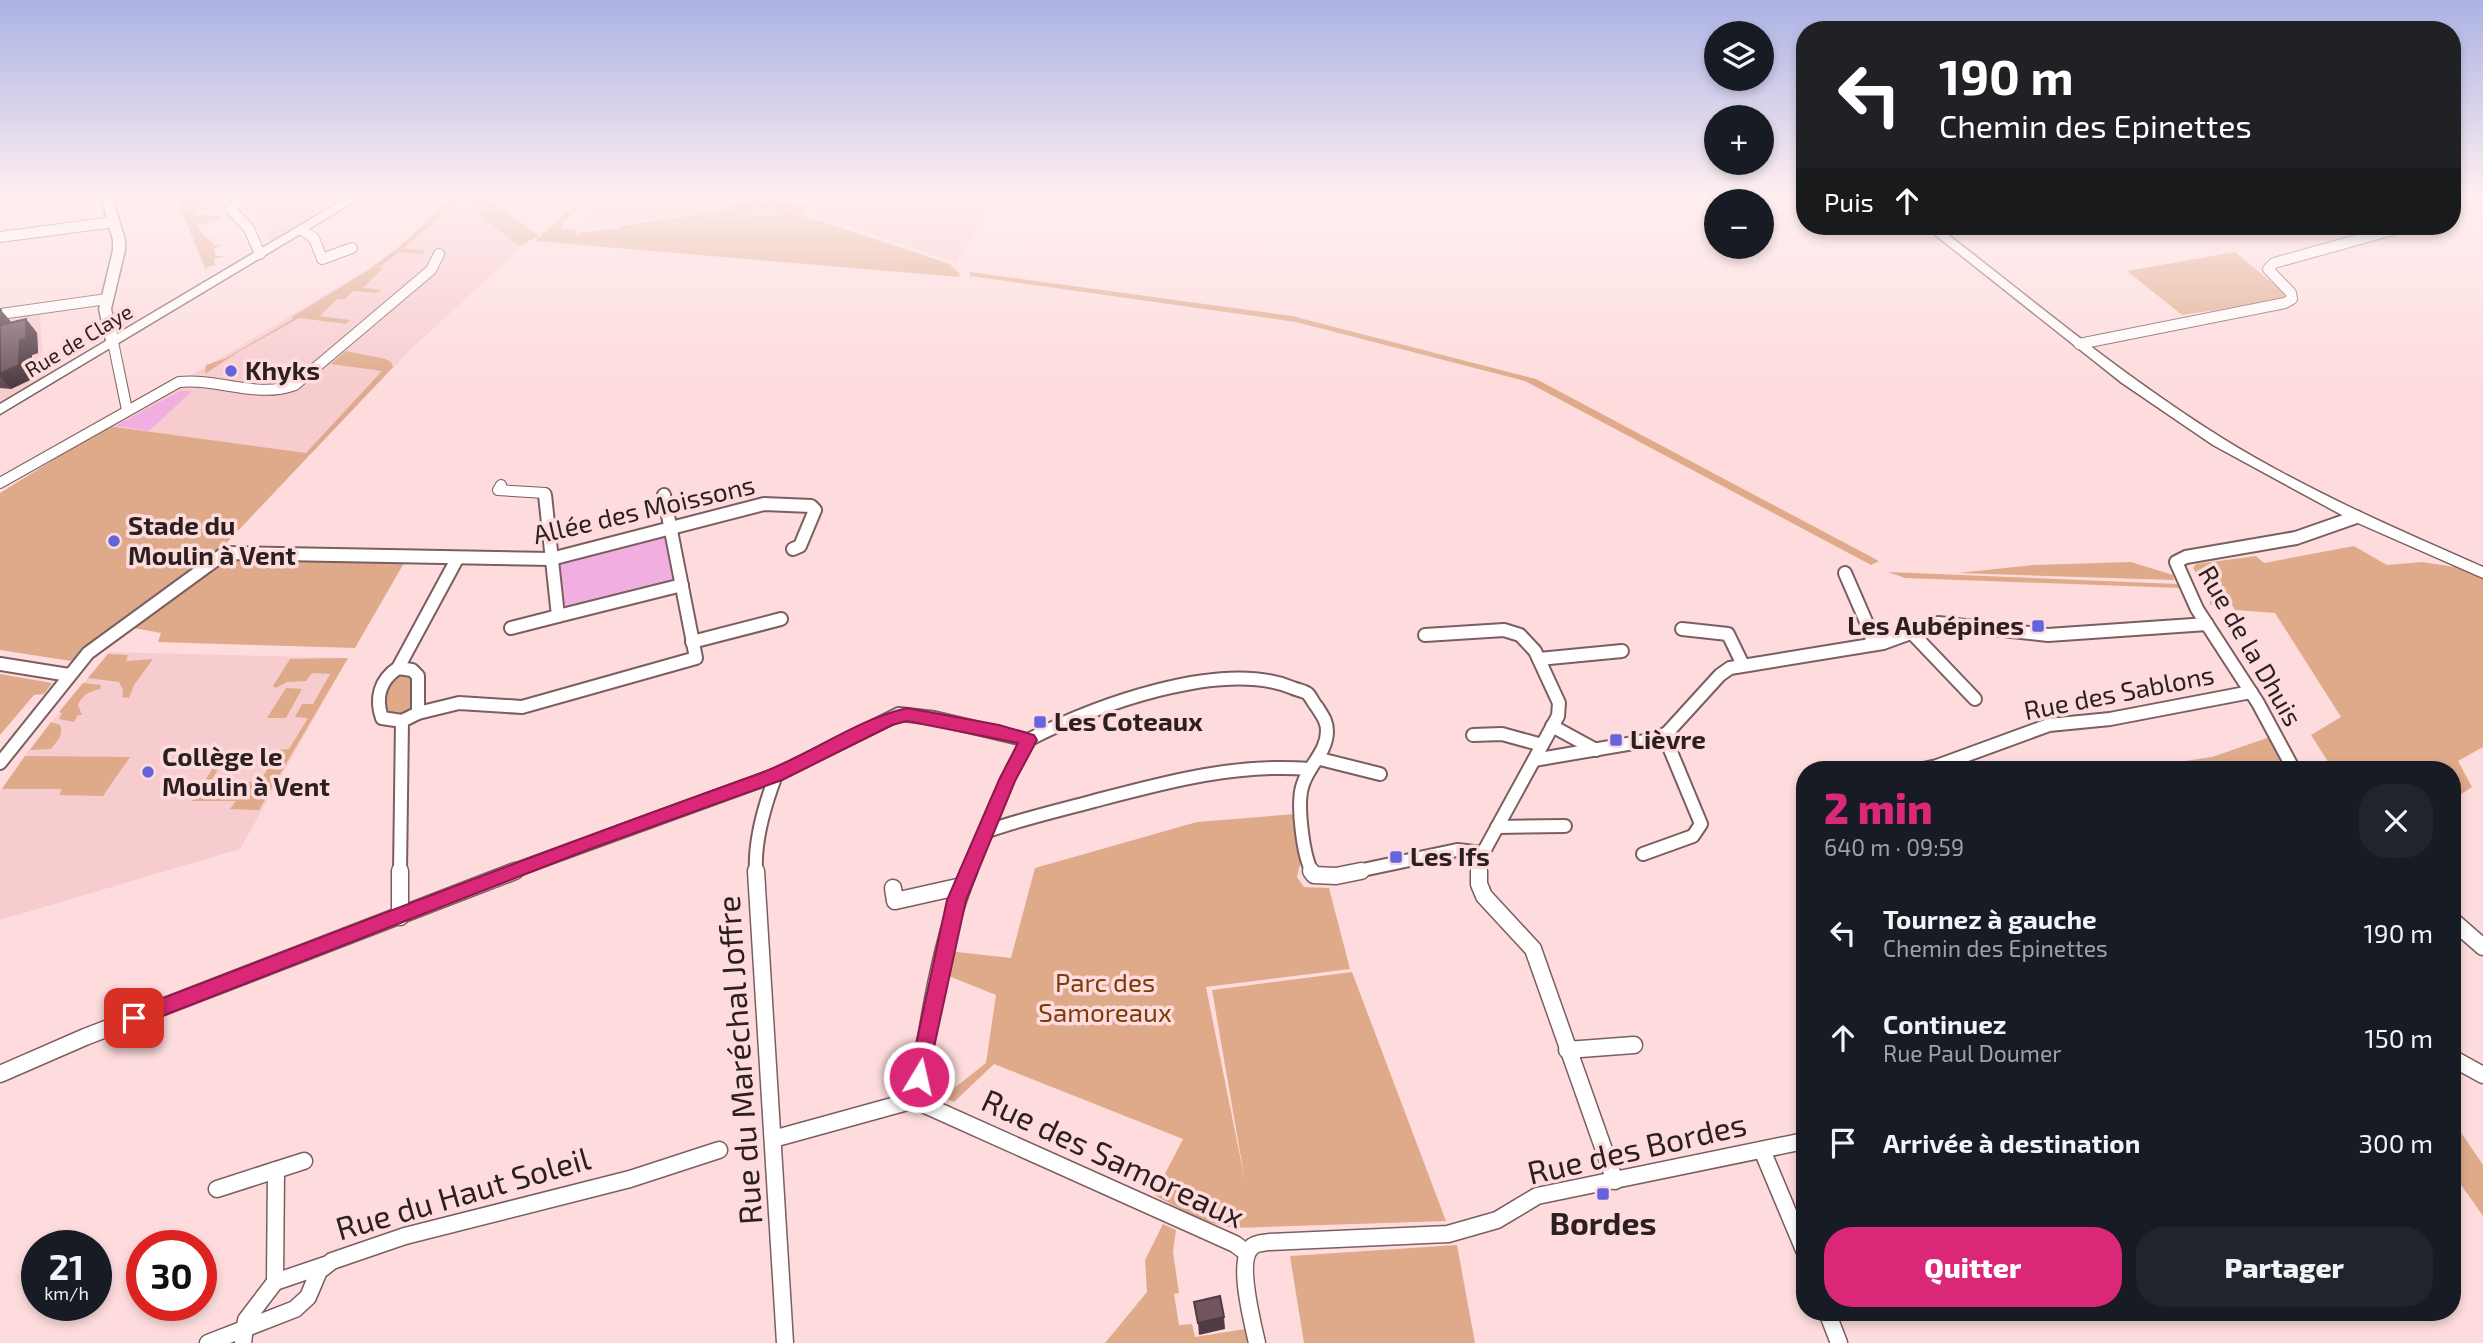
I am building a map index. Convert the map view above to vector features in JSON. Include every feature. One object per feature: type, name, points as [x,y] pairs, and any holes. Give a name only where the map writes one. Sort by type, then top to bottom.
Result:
[{"type":"street","points":[[117,260],[105,309],[127,410]]},
{"type":"street","name":"Rue de Claye","points":[[0,410],[251,260]]},
{"type":"street","points":[[0,483],[179,382],[268,391],[288,388],[430,270],[436,260]]},
{"type":"street","points":[[1973,260],[2079,344],[2218,442],[2356,517],[2483,573]]},
{"type":"street","points":[[2079,344],[2285,303],[2292,299],[2291,293],[2268,269],[2274,263],[2286,260]]},
{"type":"street","points":[[0,314],[107,299]]},
{"type":"street","points":[[500,485],[498,490],[545,493],[558,616]]},
{"type":"street","points":[[401,724],[418,713],[459,703],[522,707],[696,658],[664,494]]},
{"type":"street","name":"Allée des Moissons","points":[[69,675],[88,653],[225,553],[551,559],[764,504],[811,506],[815,510],[800,546],[793,549]]},
{"type":"street","name":"Rue de la Dhuis","points":[[2289,761],[2251,692],[2207,624],[2178,570],[2178,559],[2266,545],[2339,525],[2356,517]]},
{"type":"street","points":[[401,724],[382,718],[379,710],[381,684],[385,677],[398,668],[457,559]]},
{"type":"street","points":[[1845,573],[1871,633],[1872,644]]},
{"type":"street","points":[[511,628],[682,584]]},
{"type":"street","points":[[692,642],[781,619]]},
{"type":"street","points":[[1534,760],[1651,741],[1664,735],[1720,675],[1730,668],[1872,644],[1938,623],[2064,635],[2207,624]]},
{"type":"street","points":[[1682,629],[1728,634],[1743,665]]},
{"type":"street","points":[[1425,635],[1491,630],[1513,632],[1528,640],[1559,703],[1558,716],[1483,853],[1479,877],[1482,892],[1490,906],[1525,937],[1532,949],[1615,1181]]},
{"type":"street","points":[[1911,632],[1975,699]]},
{"type":"street","points":[[1539,659],[1622,651]]},
{"type":"street","points":[[0,664],[69,675],[0,763]]},
{"type":"street","points":[[398,668],[412,670],[418,676],[418,713]]},
{"type":"street","points":[[0,1074],[98,1032],[581,845],[776,775],[899,714],[934,718],[1028,740],[1093,709],[1138,695],[1246,676],[1275,678],[1300,689],[1316,703],[1328,729],[1315,764],[1302,784],[1299,797],[1310,868],[1314,875],[1336,876],[1457,850],[1483,853]]},
{"type":"street","name":"Rue des Sablons","points":[[1951,761],[2049,725],[2110,719],[2251,692]]},
{"type":"street","points":[[400,917],[401,724]]},
{"type":"street","points":[[1552,726],[1596,750]]},
{"type":"street","points":[[1473,735],[1502,734],[1542,745]]},
{"type":"street","points":[[1643,855],[1693,836],[1701,824],[1664,735]]},
{"type":"street","points":[[774,1139],[918,1099],[924,1047],[962,886],[1028,740]]},
{"type":"street","points":[[985,832],[1139,788],[1208,772],[1315,764],[1380,774]]},
{"type":"street","name":"Rue du Maréchal Joffre","points":[[776,775],[766,801],[755,862],[785,1343]]},
{"type":"street","points":[[1497,827],[1565,826]]},
{"type":"street","points":[[893,888],[895,901],[962,886]]},
{"type":"street","points":[[2461,928],[2483,947]]},
{"type":"street","points":[[1567,1051],[1634,1045]]},
{"type":"street","points":[[2461,1063],[2483,1075]]},
{"type":"street","name":"Rue des Samoreaux","points":[[918,1099],[923,1104],[1235,1244],[1247,1253]]},
{"type":"street","name":"Rue des Bordes","points":[[1247,1253],[1254,1245],[1269,1241],[1448,1234],[1505,1216],[1537,1196],[1796,1143]]},
{"type":"street","name":"Rue du Haut Soleil","points":[[275,1282],[405,1236],[630,1179],[719,1150]]},
{"type":"street","points":[[1762,1150],[1796,1231]]},
{"type":"street","points":[[217,1189],[304,1161]]},
{"type":"street","points":[[244,1335],[251,1312],[275,1282],[276,1170]]},
{"type":"street","points":[[1247,1253],[1246,1289],[1257,1343]]},
{"type":"street","name":"Rue du Haut Soleil","points":[[208,1343],[244,1335],[295,1309],[308,1297],[319,1271],[325,1265]]},
{"type":"street","points":[[1830,1321],[1839,1343]]},
{"type":"shaded area","points":[[381,260],[508,260],[409,351],[311,454],[108,426]]},
{"type":"shaded area","points":[[40,311],[44,377],[0,403],[0,318]]},
{"type":"shaded area","points":[[180,391],[192,391],[149,431],[115,426]]},
{"type":"shaded area","points":[[658,533],[665,537],[674,577],[671,582],[566,609],[561,607],[557,566],[559,563]]},
{"type":"shaded area","name":"Collège le Moulin à Vent","points":[[109,652],[348,658],[240,849],[0,920],[0,791],[27,752]]},
{"type":"green space","points":[[202,260],[214,260],[215,265],[205,268]]},
{"type":"green space","points":[[382,260],[389,260],[363,288],[382,290],[376,293],[353,291],[345,299],[337,299],[320,316],[350,320],[346,324],[299,318],[205,374],[206,365],[226,358],[293,319],[292,317]]},
{"type":"green space","points":[[755,260],[937,260],[950,264],[960,274],[959,277]]},
{"type":"green space","points":[[2191,260],[2244,260],[2292,299],[2182,315],[2127,271]]},
{"type":"green space","points":[[970,272],[1292,316],[1536,379],[1879,561],[1871,565],[1525,381],[1296,322],[970,276]]},
{"type":"green space","name":"Stade du Moulin à Vent","points":[[346,351],[385,359],[391,362],[393,367],[217,553],[71,661],[0,650],[0,493],[108,426],[306,453],[382,371],[331,364]]},
{"type":"green space","points":[[2354,546],[2387,565],[2422,562],[2462,568],[2483,578],[2483,747],[2458,761],[2328,761],[2311,735],[2341,717],[2275,613],[2235,610],[2232,605],[2210,605],[2210,596],[2193,568],[2196,564],[2256,556],[2264,563]]},
{"type":"green space","points":[[231,556],[404,563],[355,648],[158,642],[161,633],[134,628]]},
{"type":"green space","points":[[2131,562],[2173,575],[2174,580],[1958,573],[2034,565]]},
{"type":"green space","points":[[1888,572],[2177,584],[2180,588],[1905,578]]},
{"type":"green space","points":[[108,654],[128,655],[126,661],[153,659],[134,685],[129,698],[122,697],[123,690],[119,682],[88,678]]},
{"type":"green space","points":[[348,658],[259,810],[230,809],[236,801],[192,801],[218,760],[223,761],[208,786],[221,786],[225,781],[260,782],[278,750],[289,749],[308,718],[295,717],[302,704],[313,704],[330,674],[312,673],[306,681],[287,682],[276,688],[273,686],[290,659]]},
{"type":"green space","points":[[0,674],[52,683],[44,694],[34,695],[0,735]]},
{"type":"green space","points":[[398,674],[413,676],[413,706],[405,714],[393,717],[384,711],[384,685]]},
{"type":"green space","points":[[83,683],[101,685],[100,689],[90,692],[82,699],[78,705],[82,715],[78,715],[74,722],[59,719],[62,713],[59,712]]},
{"type":"green space","points":[[286,688],[302,689],[286,718],[267,718]]},
{"type":"green space","points":[[51,722],[60,725],[61,729],[51,749],[30,750]]},
{"type":"green space","points":[[2270,737],[2282,761],[2185,761],[2212,757]]},
{"type":"green space","points":[[25,756],[130,757],[103,796],[59,795],[62,789],[2,789]]},
{"type":"green space","points":[[2461,767],[2472,787],[2461,794]]},
{"type":"green space","name":"Parc des Samoreaux","points":[[1295,814],[1302,856],[1297,877],[1304,887],[1329,888],[1350,969],[1206,987],[1245,1181],[1212,990],[1352,972],[1446,1221],[1234,1228],[1203,1221],[1154,1195],[1183,1139],[994,1064],[954,1102],[943,1097],[986,1063],[996,995],[941,973],[948,951],[1011,958],[1035,868],[1197,822]]},
{"type":"green space","points":[[2461,1132],[2483,1165],[2483,1216],[2461,1185]]},
{"type":"green space","points":[[1163,1224],[1176,1230],[1173,1252],[1179,1293],[1174,1294],[1179,1325],[1192,1324],[1195,1337],[1245,1329],[1248,1343],[1105,1343],[1147,1292],[1145,1260]]},
{"type":"green space","points":[[1457,1245],[1475,1343],[1304,1343],[1290,1256]]},
{"type":"building","points":[[0,309],[1,325],[26,319],[26,339],[20,340],[19,365],[0,374]]},
{"type":"building","points":[[1220,1296],[1224,1317],[1198,1323],[1194,1302]]},
{"type":"place","name":"Khyks","points":[[231,371]]},
{"type":"place","name":"Stade du Moulin à Vent","points":[[114,541]]},
{"type":"place","name":"Les Aubépines","points":[[2038,626]]},
{"type":"place","name":"Les Coteaux","points":[[1040,722]]},
{"type":"place","name":"Lièvre","points":[[1616,740]]},
{"type":"place","name":"Collège le Moulin à Vent","points":[[148,772]]},
{"type":"place","name":"Les Ifs","points":[[1396,857]]},
{"type":"place","name":"Bordes","points":[[1603,1194]]},
{"type":"route","points":[[134,1018],[466,892],[581,845],[776,775],[899,714],[999,731],[1028,740],[1007,780],[957,900],[919,1077]]}]
